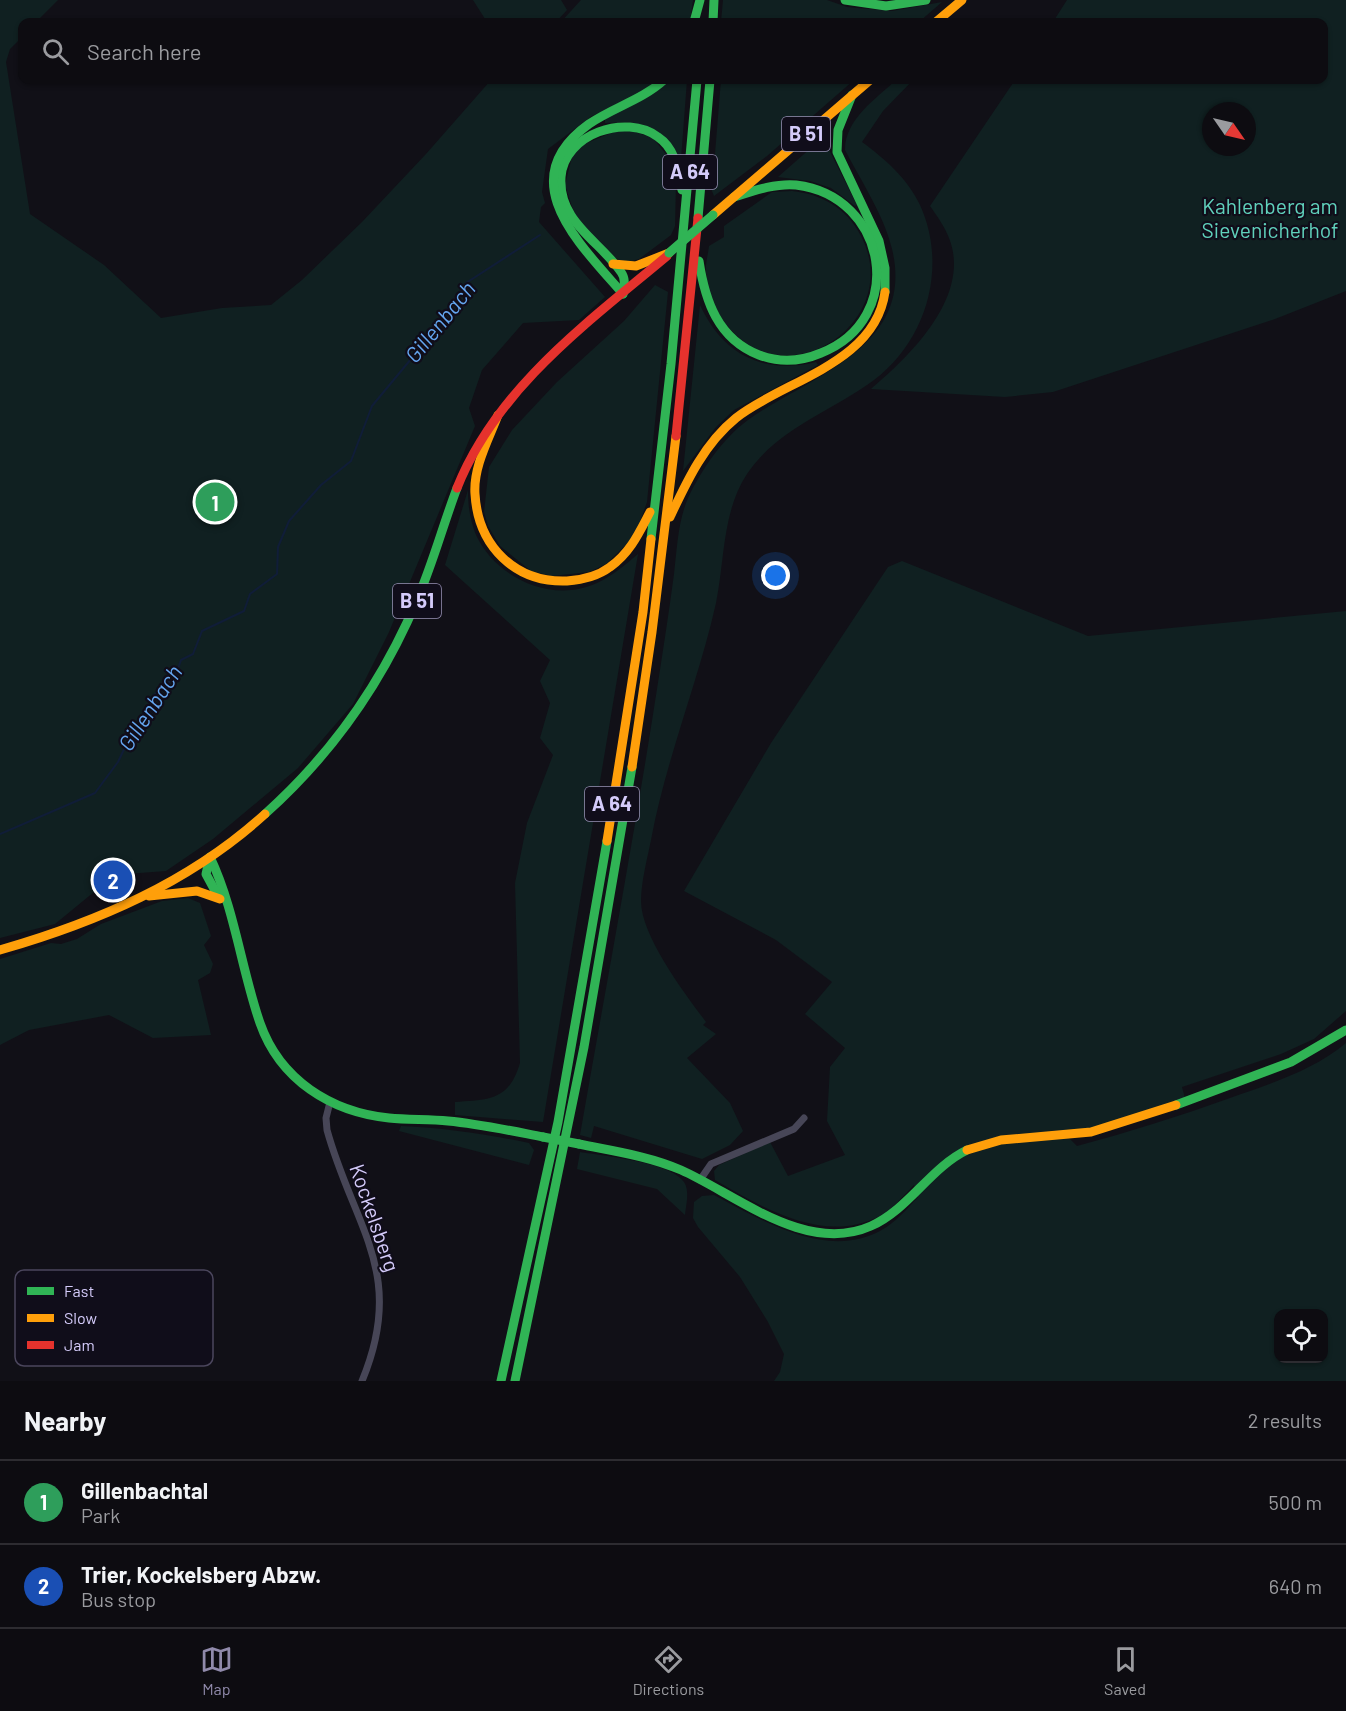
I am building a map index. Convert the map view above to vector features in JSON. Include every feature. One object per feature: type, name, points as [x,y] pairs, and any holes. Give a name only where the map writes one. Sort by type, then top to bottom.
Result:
[{"type":"main road","points":[[695,18],[701,0]]},
{"type":"main road","points":[[701,0],[701,18]]},
{"type":"main road","points":[[713,18],[714,0]]},
{"type":"main road","points":[[845,0],[857,4],[891,6],[926,0]]},
{"type":"main road","points":[[941,18],[962,0]]},
{"type":"main road","points":[[623,294],[560,215],[553,189],[555,168],[563,149],[577,133],[596,120],[645,96],[659,84]]},
{"type":"main road","name":"A 64","points":[[501,1381],[558,1122],[596,912],[643,612],[682,257],[698,84]]},
{"type":"main road","name":"A 64","points":[[515,1381],[562,1165],[609,914],[641,708],[666,526],[696,242],[710,84]]},
{"type":"main road","name":"B 51","points":[[0,950],[95,918],[148,896],[210,857],[267,814],[323,759],[366,701],[415,607],[461,477],[477,446],[498,415],[532,375],[865,84]]},
{"type":"main road","points":[[666,526],[692,470],[719,434],[757,404],[838,359],[858,342],[879,312],[885,294],[887,271],[884,248],[837,152],[835,143],[839,124],[852,95]]},
{"type":"main road","points":[[623,294],[624,276],[573,219],[563,199],[562,180],[568,158],[581,140],[598,130],[619,125],[648,131],[666,143],[675,157],[682,180],[682,257]]},
{"type":"main road","points":[[696,242],[704,295],[713,314],[722,329],[748,350],[776,360],[794,361],[814,357],[847,340],[863,323],[872,307],[878,269],[875,251],[868,232],[849,207],[821,190],[797,185],[779,185],[734,197]]},
{"type":"main road","points":[[613,264],[636,266],[669,254]]},
{"type":"main road","points":[[498,415],[477,477],[477,512],[482,530],[492,548],[520,571],[558,584],[591,577],[615,566],[633,549],[641,537],[658,485]]},
{"type":"main road","name":"B 51","points":[[95,918],[168,878],[267,814]]},
{"type":"main road","points":[[210,857],[206,874],[231,917]]},
{"type":"main road","points":[[210,857],[224,891],[260,1024],[273,1055],[292,1078],[330,1102],[382,1117],[452,1120],[579,1144],[665,1164],[780,1221],[832,1234],[858,1233],[877,1225],[894,1212],[944,1162],[964,1150],[994,1141],[1075,1135],[1144,1117],[1298,1060],[1346,1030]]},
{"type":"main road","points":[[148,896],[197,891],[220,899]]},
{"type":"street","name":"Kockelsberg","points":[[330,1102],[326,1118],[327,1130],[372,1250],[381,1294],[375,1344],[362,1381]]},
{"type":"street","points":[[700,1180],[711,1164],[794,1129],[804,1118]]},
{"type":"green space","points":[[0,0],[58,0],[40,18],[18,18],[18,41],[10,49],[6,62],[30,214],[104,265],[161,318],[222,308],[271,305],[302,280],[362,222],[487,84],[653,84],[633,98],[592,116],[548,149],[542,192],[545,203],[541,207],[539,222],[605,297],[579,320],[523,323],[482,370],[469,408],[475,426],[389,632],[353,704],[298,768],[213,839],[166,871],[126,874],[105,883],[55,924],[0,938]]},
{"type":"green space","points":[[473,0],[561,0],[567,10],[560,18],[484,18]]},
{"type":"green space","points":[[581,0],[693,0],[691,18],[565,18]]},
{"type":"green space","points":[[723,0],[827,0],[847,7],[892,11],[942,2],[924,18],[721,18]]},
{"type":"green space","name":"Kahlenberg am Sievenicherhof","points":[[1067,0],[1346,0],[1346,291],[1275,319],[1053,392],[1005,397],[871,389],[919,342],[945,303],[952,281],[954,260],[949,238],[930,206],[1012,84],[1328,84],[1328,18],[1056,18]]},
{"type":"green space","points":[[662,84],[687,84],[681,159],[630,122],[605,123],[605,119]]},
{"type":"green space","points":[[721,84],[849,84],[767,156],[714,196],[712,191]]},
{"type":"green space","points":[[891,84],[909,84],[883,111],[862,142],[895,170],[909,186],[920,205],[928,228],[932,252],[932,277],[927,300],[919,323],[907,344],[892,363],[874,380],[789,432],[774,444],[747,474],[739,489],[729,520],[709,633],[665,780],[643,879],[641,901],[648,931],[666,964],[706,1022],[703,1025],[716,1034],[687,1058],[730,1103],[743,1131],[730,1145],[702,1159],[594,1126],[591,1138],[580,1135],[639,801],[668,617],[678,535],[688,498],[706,466],[730,436],[748,420],[827,373],[852,355],[873,335],[888,311],[895,283],[892,249],[878,211],[845,150],[850,129],[871,102]]},
{"type":"green space","points":[[623,128],[653,138],[672,162],[676,181],[675,226],[671,235],[639,259],[626,263],[613,257],[575,216],[565,185],[572,157],[582,145]]},
{"type":"green space","points":[[820,140],[824,140],[857,205],[855,206],[831,188],[810,181],[778,177]]},
{"type":"green space","points":[[792,191],[813,195],[841,210],[861,236],[870,266],[868,295],[855,320],[835,339],[811,352],[784,356],[756,349],[731,330],[717,311],[711,297],[706,267],[709,246],[724,237],[724,226],[772,192]]},
{"type":"green space","points":[[655,285],[668,292],[647,502],[635,536],[606,564],[589,572],[552,576],[531,571],[500,546],[488,526],[484,512],[489,467],[512,430],[557,382],[624,321]]},
{"type":"green space","points":[[700,305],[709,322],[721,337],[747,357],[779,366],[816,362],[818,365],[734,410],[716,427],[683,471]]},
{"type":"green space","points":[[468,490],[472,524],[485,550],[511,575],[527,583],[544,588],[580,589],[608,577],[638,554],[543,1122],[455,1115],[455,1102],[488,1099],[504,1091],[520,1063],[515,883],[527,823],[553,755],[540,738],[550,703],[540,681],[550,660],[445,565]]},
{"type":"green space","points":[[902,561],[1088,636],[1346,611],[1346,1011],[1314,1039],[1281,1054],[1182,1087],[1186,1102],[1067,1136],[1077,1146],[1192,1111],[1306,1069],[1346,1043],[1346,1381],[774,1381],[780,1372],[784,1354],[768,1322],[740,1277],[698,1227],[693,1218],[694,1202],[702,1196],[714,1195],[794,1233],[816,1239],[838,1241],[859,1239],[880,1231],[896,1220],[918,1197],[914,1185],[880,1216],[859,1224],[837,1227],[816,1225],[794,1219],[753,1202],[715,1180],[714,1171],[719,1165],[770,1142],[788,1176],[845,1155],[827,1121],[830,1067],[845,1048],[805,1014],[832,982],[776,940],[684,891],[771,743],[888,567]]},
{"type":"green space","points":[[188,898],[200,903],[211,936],[204,945],[213,964],[210,973],[198,980],[211,1035],[153,1038],[109,1015],[29,1030],[0,1045],[0,959],[51,943],[61,944],[77,939],[101,924],[162,901]]},
{"type":"green space","points":[[401,1126],[497,1137],[529,1143],[534,1150],[529,1165],[399,1131]]},
{"type":"green space","points":[[580,1152],[636,1161],[666,1169],[677,1175],[684,1182],[687,1190],[685,1215],[657,1189],[577,1169]]},
{"type":"waterway","name":"Gillenbach","points":[[0,834],[95,793],[118,762],[127,743],[147,721],[153,696],[175,677],[181,660],[193,654],[202,631],[244,611],[250,594],[277,574],[278,547],[289,521],[321,485],[351,461],[372,406],[421,347],[466,283],[540,235]]},
{"type":"traffic: fast","points":[[695,18],[700,0]]},
{"type":"traffic: fast","points":[[713,18],[714,0]]},
{"type":"traffic: fast","points":[[845,0],[886,6],[926,0]]},
{"type":"traffic: fast","points":[[623,294],[572,233],[560,211],[554,189],[555,167],[566,145],[589,124],[647,93],[659,84]]},
{"type":"traffic: fast","points":[[651,539],[671,364],[697,84]]},
{"type":"traffic: fast","points":[[698,218],[710,84]]},
{"type":"traffic: fast","points":[[852,95],[838,130],[837,152],[879,241],[885,268],[885,292]]},
{"type":"traffic: fast","points":[[623,294],[623,275],[582,230],[566,206],[561,177],[565,162],[573,149],[585,139],[599,132],[630,127],[645,130],[658,137],[669,148],[675,161],[682,190]]},
{"type":"traffic: fast","points":[[699,261],[710,304],[724,329],[745,348],[767,358],[791,360],[821,353],[849,336],[867,314],[876,288],[876,260],[867,234],[851,211],[827,194],[796,185],[773,186],[734,197]]},
{"type":"traffic: fast","points":[[669,253],[713,215]]},
{"type":"traffic: fast","points":[[265,814],[312,767],[333,742],[353,716],[388,660],[423,586],[457,488]]},
{"type":"traffic: fast","points":[[515,1381],[584,1047],[632,767]]},
{"type":"traffic: fast","points":[[501,1381],[558,1122],[607,841]]},
{"type":"traffic: fast","points":[[210,857],[226,898],[260,1023],[280,1061],[294,1077],[310,1090],[328,1100],[368,1115],[460,1122],[543,1137]]},
{"type":"traffic: fast","points":[[210,857],[206,874],[219,898]]},
{"type":"traffic: fast","points":[[1176,1105],[1291,1062],[1346,1030]]},
{"type":"traffic: fast","points":[[543,1137],[579,1144]]},
{"type":"traffic: fast","points":[[579,1144],[631,1154],[669,1165],[773,1218],[797,1228],[822,1233],[846,1233],[871,1226],[885,1219],[942,1167],[967,1150]]},
{"type":"traffic: slow","points":[[941,18],[962,0]]},
{"type":"traffic: slow","points":[[713,215],[865,84]]},
{"type":"traffic: slow","points":[[613,264],[636,266],[669,253]]},
{"type":"traffic: slow","points":[[670,517],[697,464],[725,428],[756,405],[825,368],[846,353],[864,337],[878,317],[885,292]]},
{"type":"traffic: slow","points":[[498,415],[479,463],[475,494],[483,530],[503,558],[516,568],[531,576],[548,580],[567,581],[595,575],[610,567],[623,555],[650,512]]},
{"type":"traffic: slow","points":[[632,767],[652,632],[676,436]]},
{"type":"traffic: slow","points":[[607,841],[643,612],[651,539]]},
{"type":"traffic: slow","points":[[0,950],[72,927],[140,897],[205,860],[236,839],[265,814]]},
{"type":"traffic: slow","points":[[149,896],[197,891],[220,899]]},
{"type":"traffic: slow","points":[[967,1150],[1001,1140],[1091,1132],[1176,1105]]},
{"type":"traffic: jam","points":[[676,436],[698,218]]},
{"type":"traffic: jam","points":[[457,488],[474,452],[495,419],[520,388],[576,332],[667,256]]},
{"type":"place","name":"Gillenbachtal","points":[[215,502]]},
{"type":"place","name":"Trier, Kockelsberg Abzw.","points":[[113,880]]}]
